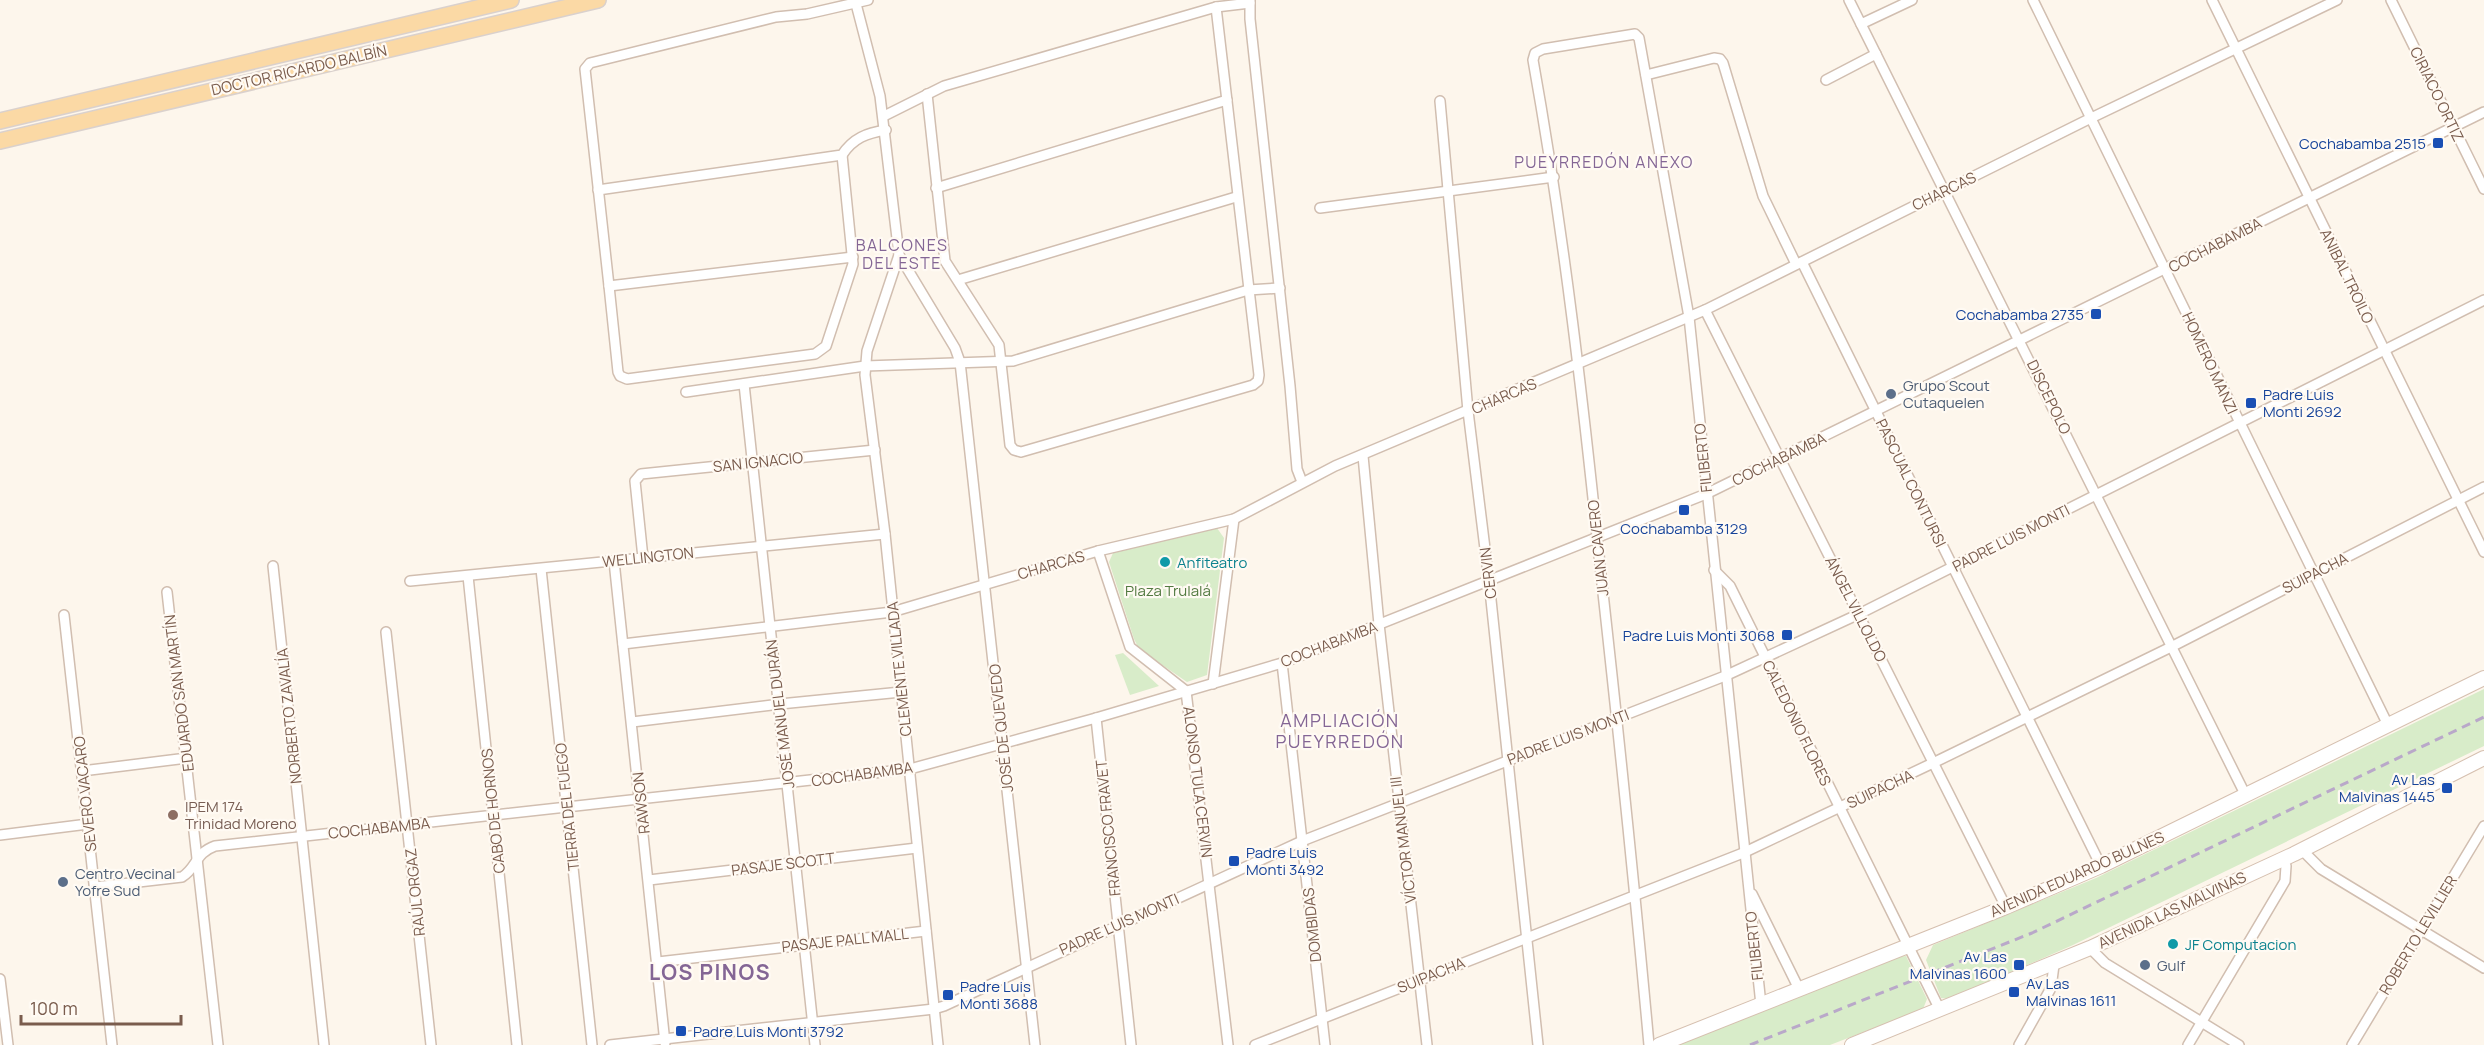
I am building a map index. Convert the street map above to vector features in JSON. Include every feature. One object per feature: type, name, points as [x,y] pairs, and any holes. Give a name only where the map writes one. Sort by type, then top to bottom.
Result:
[{"type":"main road","name":"DOCTOR RICARDO BALBÍN","points":[[0,121],[511,0]]},
{"type":"main road","name":"DOCTOR RICARDO BALBÍN","points":[[0,141],[598,0]]},
{"type":"main road","points":[[248,62],[252,81]]},
{"type":"main road","name":"AVENIDA EDUARDO BULNES","points":[[1659,1045],[2006,907],[2102,866],[2484,678]]},
{"type":"main road","name":"AVENIDA LAS MALVINAS","points":[[1852,1045],[1872,1042],[1940,1010],[2054,965],[2302,850],[2484,758]]},
{"type":"street","points":[[842,155],[853,257],[851,274],[826,346],[822,350],[815,354],[627,379],[620,376],[585,69],[587,65],[776,17],[807,14],[868,0]]},
{"type":"street","name":"DISCEPOLO","points":[[1849,0],[2246,796]]},
{"type":"street","points":[[1861,24],[1912,0]]},
{"type":"street","name":"HOMERO MANZI","points":[[2033,0],[2089,119],[2388,725]]},
{"type":"street","name":"ANIBAL TROILO","points":[[2212,0],[2484,552]]},
{"type":"street","name":"CHARCAS","points":[[623,644],[892,612],[1098,551],[1234,519],[1335,466],[1705,310],[2089,119],[2337,0]]},
{"type":"street","name":"CIRIACO ORTIZ","points":[[2391,0],[2484,189]]},
{"type":"street","points":[[884,116],[944,86],[1215,7],[1250,1],[1297,469],[1302,482]]},
{"type":"street","points":[[856,2],[884,116],[899,255]]},
{"type":"street","points":[[927,94],[945,261],[996,339],[1010,445],[1014,450],[1021,452],[1198,401],[1258,381],[1215,7]]},
{"type":"street","name":"FILIBERTO","points":[[1535,53],[1543,49],[1635,34],[1639,38],[1689,317],[1743,853],[1761,1005]]},
{"type":"street","name":"JUAN CAVERO","points":[[1535,53],[1533,60],[1554,177],[1578,365],[1636,896],[1649,1045]]},
{"type":"street","points":[[1826,80],[1876,54]]},
{"type":"street","name":"PASCUAL CONTURSI","points":[[1646,75],[1714,58],[1720,59],[1723,63],[1763,196],[1875,412],[2102,866]]},
{"type":"street","points":[[936,188],[1227,100]]},
{"type":"street","name":"CERVIN","points":[[1440,101],[1468,411],[1489,581],[1538,1045]]},
{"type":"street","name":"COCHABAMBA","points":[[95,887],[182,877],[197,857],[215,846],[910,770],[1282,663],[1706,494],[2484,111]]},
{"type":"street","points":[[598,190],[842,155],[849,146],[867,133],[886,130]]},
{"type":"street","points":[[1320,208],[1447,189],[1554,177]]},
{"type":"street","points":[[958,280],[1236,197]]},
{"type":"street","name":"JOSÉ DE QUEVEDO","points":[[899,255],[955,348],[960,362],[1004,744],[1035,1045]]},
{"type":"street","name":"CLEMENTE VILLADA","points":[[899,255],[867,351],[865,366],[885,534],[938,1045]]},
{"type":"street","points":[[609,286],[853,257]]},
{"type":"street","points":[[686,392],[865,366],[1013,361],[1248,290],[1280,288]]},
{"type":"street","name":"PADRE LUIS MONTI","points":[[610,1045],[665,1042],[813,1022],[934,1009],[1302,841],[1765,658],[1953,568],[2484,300]]},
{"type":"street","name":"ÁNGEL VILLOLDO","points":[[1705,310],[2006,907]]},
{"type":"street","name":"JOSÉ MANUEL DURÁN","points":[[744,384],[789,784],[815,1045]]},
{"type":"street","name":"SAN IGNACIO","points":[[643,558],[634,481],[641,474],[875,450]]},
{"type":"street","name":"VÍCTOR MANUEL III","points":[[1363,456],[1379,624],[1427,1045]]},
{"type":"street","name":"SUIPACHA","points":[[1255,1045],[1527,936],[1743,853],[1933,764],[2170,647],[2484,487]]},
{"type":"street","points":[[1212,684],[1234,519]]},
{"type":"street","name":"WELLINGTON","points":[[410,581],[885,534]]},
{"type":"street","name":"ALONSO TULA CERVIN","points":[[1098,551],[1125,640],[1186,691],[1228,1045]]},
{"type":"street","name":"RAWSON","points":[[614,561],[650,880],[665,1042]]},
{"type":"street","name":"NORBERTO ZAVALÍA","points":[[273,566],[324,1045]]},
{"type":"street","name":"TIERRA DEL FUEGO","points":[[541,569],[592,1045]]},
{"type":"street","name":"CALEDONIO FLORES","points":[[1714,570],[1730,586],[1940,1010]]},
{"type":"street","name":"CABO DE HORNOS","points":[[468,576],[517,1045]]},
{"type":"street","name":"EDUARDO SAN MARTÍN","points":[[167,592],[218,1045]]},
{"type":"street","name":"SEVERO VACARO","points":[[64,615],[112,1045]]},
{"type":"street","name":"RAÚL ORGAZ","points":[[386,632],[431,1045]]},
{"type":"street","name":"DOMBIDAS","points":[[1282,663],[1325,1045]]},
{"type":"street","points":[[632,722],[901,692]]},
{"type":"street","name":"FRANCISCO FRAVET","points":[[1096,718],[1131,1045]]},
{"type":"street","points":[[82,771],[187,758]]},
{"type":"street","points":[[0,836],[88,824]]},
{"type":"street","name":"ROBERTO LEVILLIER","points":[[2352,1045],[2484,826]]},
{"type":"street","name":"PASAJE SCOTT","points":[[650,880],[917,848]]},
{"type":"street","points":[[2302,850],[2321,869],[2484,968]]},
{"type":"street","points":[[2188,1045],[2284,881],[2286,867],[2283,859]]},
{"type":"street","name":"FILIBERTO","points":[[1748,887],[1799,989]]},
{"type":"street","name":"PASAJE PALL MALL","points":[[658,962],[926,931]]},
{"type":"street","points":[[2090,948],[2105,963],[2239,1045]]},
{"type":"street","points":[[2019,1045],[2051,988],[2054,965]]},
{"type":"street","points":[[0,979],[8,1045]]},
{"type":"green space","name":"Plaza Trulalá","points":[[1217,528],[1224,538],[1207,675],[1187,682],[1139,649],[1109,562],[1113,553]]},
{"type":"green space","points":[[1123,653],[1159,686],[1130,695],[1115,655]]},
{"type":"green space","points":[[2484,689],[2484,746],[2073,945],[1950,999],[1941,998],[1926,960],[1933,945],[2096,878]]},
{"type":"green space","points":[[1906,956],[1927,999],[1923,1009],[1830,1045],[1668,1045],[1895,957]]},
{"type":"railway","points":[[1750,1045],[2032,933],[2484,717]]},
{"type":"place","name":"Cochabamba 2515","points":[[2438,143]]},
{"type":"place","name":"Cochabamba 2735","points":[[2096,314]]},
{"type":"place","name":"Grupo Scout Cutaquelen","points":[[1891,394]]},
{"type":"place","name":"Padre Luis Monti 2692","points":[[2251,403]]},
{"type":"place","name":"Cochabamba 3129","points":[[1684,510]]},
{"type":"place","name":"Anfiteatro","points":[[1165,562]]},
{"type":"place","name":"Padre Luis Monti 3068","points":[[1787,635]]},
{"type":"place","name":"Av Las Malvinas 1445","points":[[2447,788]]},
{"type":"place","name":"IPEM 174 Trinidad Moreno","points":[[173,815]]},
{"type":"place","name":"Padre Luis Monti 3492","points":[[1234,861]]},
{"type":"place","name":"Centro Vecinal Yofre Sud","points":[[63,882]]},
{"type":"place","name":"JF Computacion","points":[[2173,944]]},
{"type":"place","name":"Av Las Malvinas 1600","points":[[2019,965]]},
{"type":"place","name":"Gulf","points":[[2145,965]]},
{"type":"place","name":"Av Las Malvinas 1611","points":[[2014,992]]},
{"type":"place","name":"Padre Luis Monti 3688","points":[[948,995]]},
{"type":"place","name":"Padre Luis Monti 3792","points":[[681,1031]]},
{"type":"district","name":"PUEYRREDÓN ANEXO","points":[[1604,162]]},
{"type":"district","name":"BALCONES DEL ESTE","points":[[902,254]]},
{"type":"district","name":"AMPLIACIÓN PUEYRREDÓN","points":[[1340,730]]},
{"type":"district","name":"LOS PINOS","points":[[710,972]]}]
